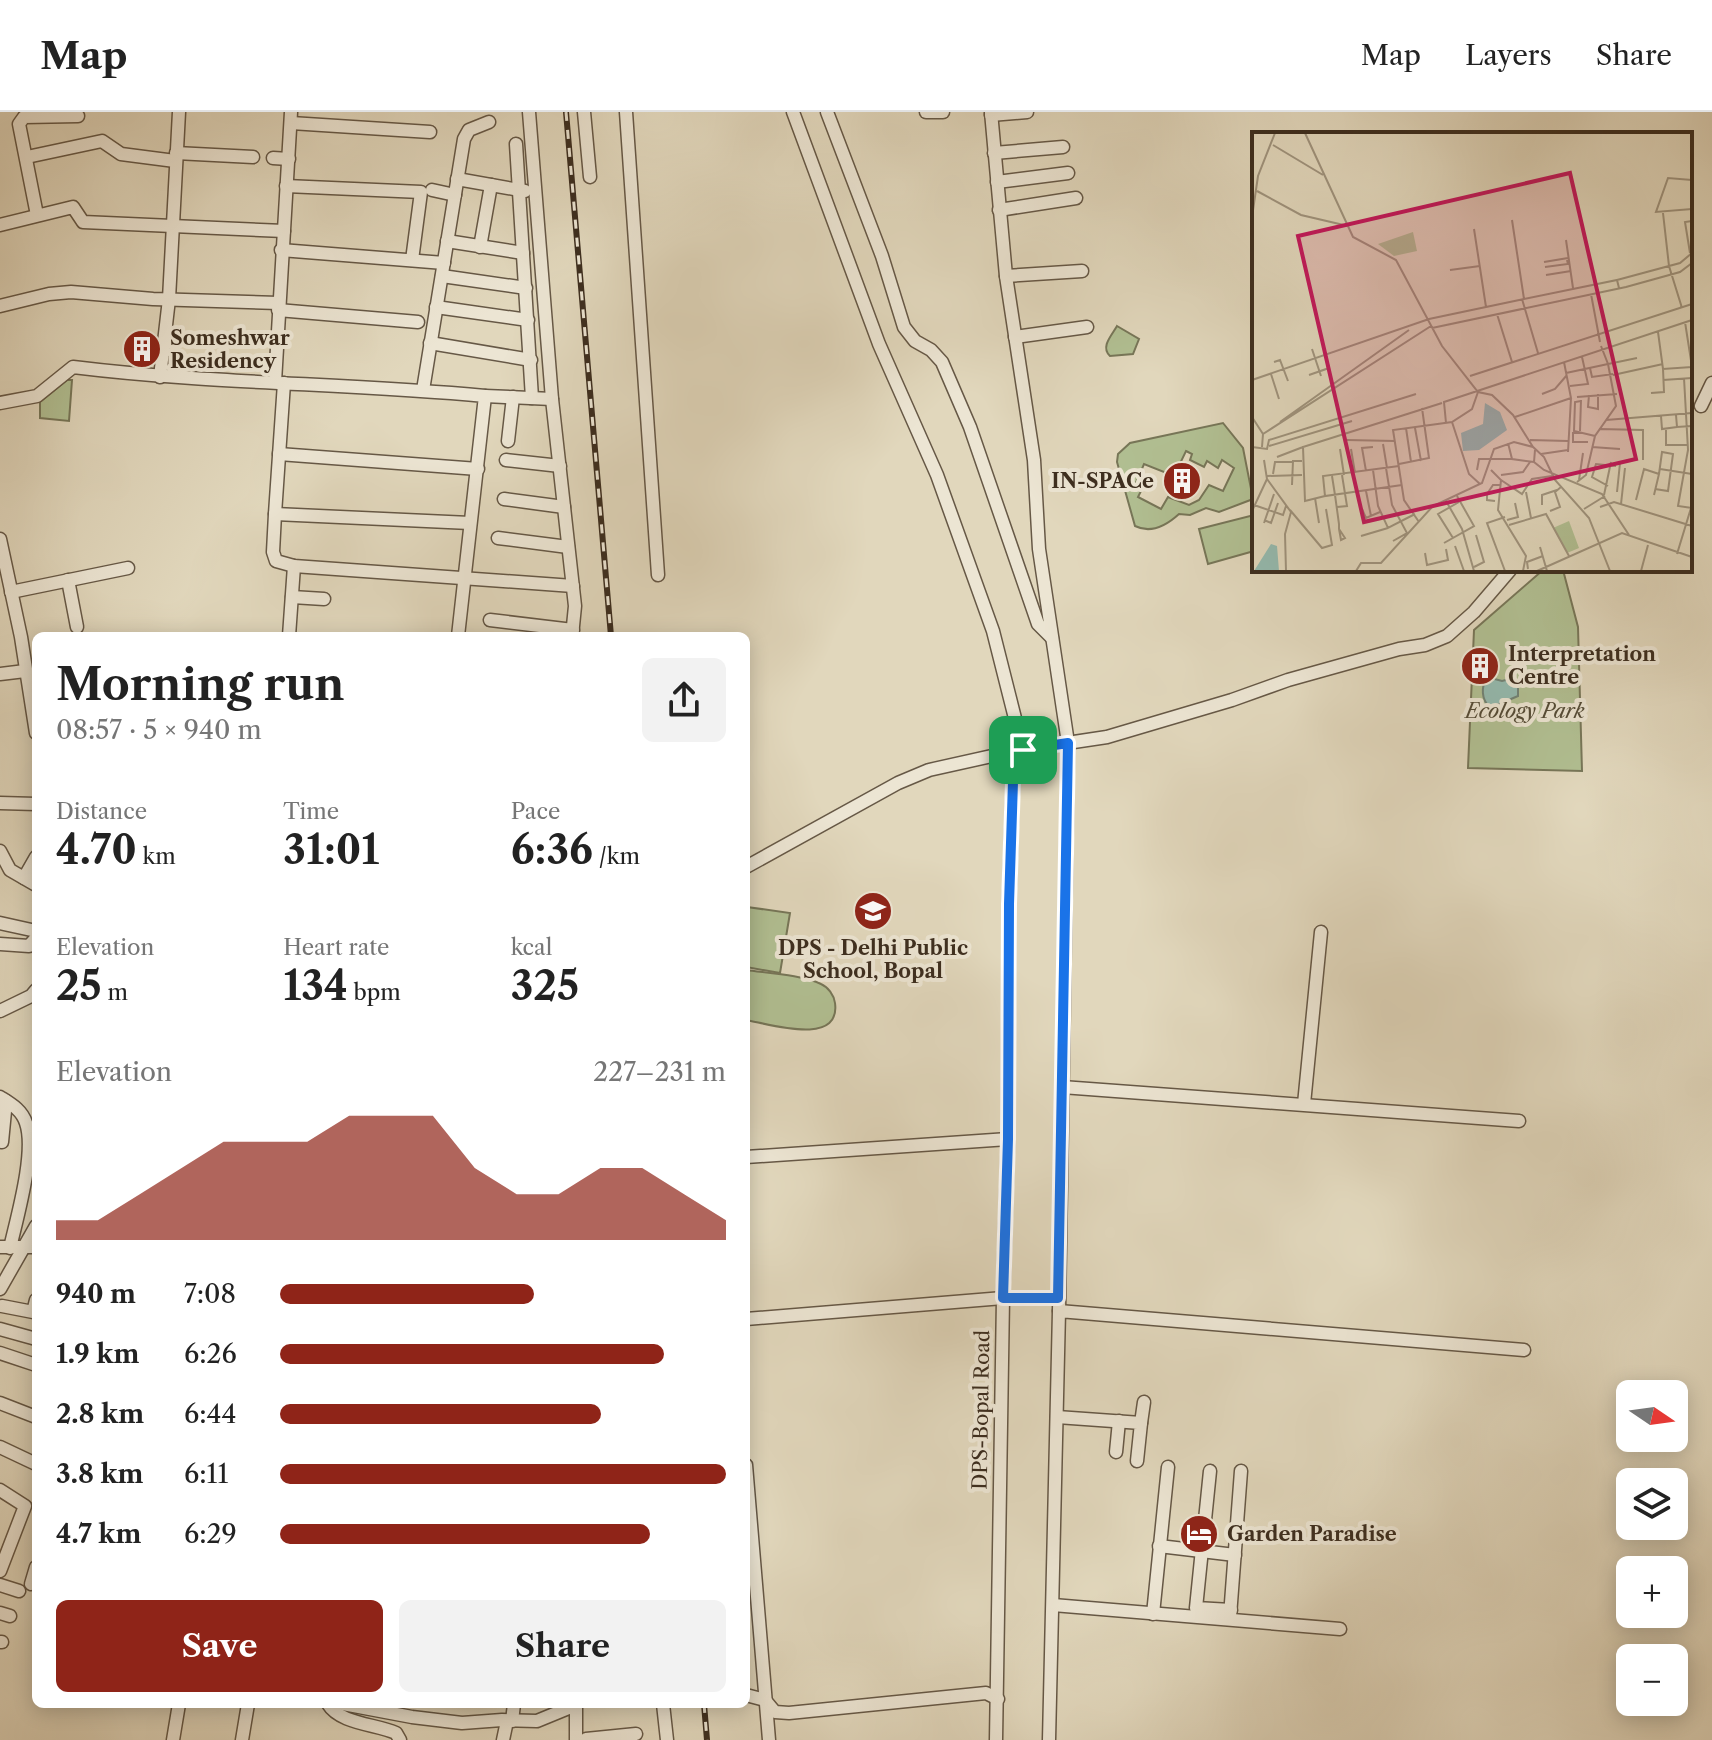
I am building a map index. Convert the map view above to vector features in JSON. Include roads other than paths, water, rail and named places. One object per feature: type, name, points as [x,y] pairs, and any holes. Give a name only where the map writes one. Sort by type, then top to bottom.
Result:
[{"type":"street","points":[[160,377],[169,299],[179,112]]},
{"type":"street","points":[[529,112],[552,399],[575,606],[572,632]]},
{"type":"street","points":[[584,112],[590,177]]},
{"type":"street","points":[[626,112],[658,575]]},
{"type":"street","name":"DPS-Bopal Road","points":[[793,112],[879,344],[914,419],[947,503],[993,631],[1024,750],[1009,904],[1008,1139],[996,1740]]},
{"type":"street","points":[[827,112],[882,256],[904,327],[915,341],[931,350],[942,362],[970,427],[1038,624],[1052,638]]},
{"type":"street","points":[[926,112],[943,112]]},
{"type":"street","points":[[1027,112],[991,114],[1006,276],[1034,460],[1039,549],[1068,743],[1049,1740]]},
{"type":"street","points":[[37,215],[19,124],[24,117],[78,116]]},
{"type":"street","points":[[430,132],[291,117],[278,306],[279,454],[273,552],[276,561],[294,566],[573,586]]},
{"type":"street","points":[[423,390],[466,133],[489,122]]},
{"type":"street","points":[[27,157],[102,141],[121,154],[253,157]]},
{"type":"street","points":[[516,144],[532,398]]},
{"type":"street","points":[[994,153],[1063,147]]},
{"type":"street","points":[[273,158],[289,159]]},
{"type":"street","points":[[997,182],[1068,173]]},
{"type":"street","points":[[457,179],[535,192]]},
{"type":"street","points":[[480,247],[491,185]]},
{"type":"street","points":[[286,186],[421,192],[412,260]]},
{"type":"street","points":[[432,190],[455,195]]},
{"type":"street","points":[[999,210],[1076,198]]},
{"type":"street","points":[[0,225],[73,207],[83,222],[284,231]]},
{"type":"street","points":[[447,241],[523,253]]},
{"type":"street","points":[[281,250],[412,260],[526,288]]},
{"type":"street","points":[[1006,276],[1082,271]]},
{"type":"street","points":[[0,306],[71,292],[278,306],[418,322]]},
{"type":"street","points":[[436,307],[528,320]]},
{"type":"street","points":[[1015,337],[1087,327]]},
{"type":"street","points":[[430,343],[531,360]]},
{"type":"street","points":[[0,403],[37,396],[73,367],[160,377],[552,399]]},
{"type":"street","points":[[1701,406],[1712,383]]},
{"type":"street","points":[[458,632],[485,396]]},
{"type":"street","points":[[508,441],[513,397]]},
{"type":"street","points":[[279,454],[478,469]]},
{"type":"street","points":[[506,460],[560,466]]},
{"type":"street","points":[[504,499],[564,507]]},
{"type":"street","points":[[275,514],[470,523]]},
{"type":"street","points":[[498,538],[568,547]]},
{"type":"street","points":[[0,539],[32,710]]},
{"type":"street","points":[[289,632],[294,566]]},
{"type":"street","points":[[0,609],[12,598],[68,580],[128,568]]},
{"type":"street","points":[[750,865],[898,783],[929,770],[1107,737],[1288,680],[1399,649],[1425,645],[1447,636],[1474,612],[1508,572]]},
{"type":"street","points":[[68,580],[77,627]]},
{"type":"street","points":[[292,597],[324,599]]},
{"type":"street","points":[[490,620],[566,632]]},
{"type":"street","points":[[0,674],[25,671]]},
{"type":"street","points":[[0,803],[32,804]]},
{"type":"street","points":[[0,851],[10,870],[32,883]]},
{"type":"street","points":[[24,878],[32,864]]},
{"type":"street","points":[[0,923],[32,928]]},
{"type":"street","points":[[1304,1104],[1321,932]]},
{"type":"street","points":[[0,944],[29,946],[32,935]]},
{"type":"street","points":[[0,1011],[32,995]]},
{"type":"street","points":[[1062,1087],[1519,1121]]},
{"type":"street","points":[[2,1142],[3,1099]]},
{"type":"street","points":[[0,1289],[32,1157],[26,1122],[21,1113],[3,1099]]},
{"type":"street","points":[[750,1157],[1008,1139]]},
{"type":"street","points":[[11,1248],[32,1230]]},
{"type":"street","points":[[11,1248],[32,1247]]},
{"type":"street","points":[[750,1319],[1035,1298],[1058,1305],[1524,1350]]},
{"type":"street","points":[[2,1306],[32,1312]]},
{"type":"street","points":[[0,1329],[32,1338]]},
{"type":"street","points":[[0,1353],[32,1364]]},
{"type":"street","points":[[1137,1461],[1144,1402]]},
{"type":"street","points":[[0,1403],[32,1415]]},
{"type":"street","points":[[1057,1417],[1141,1423]]},
{"type":"street","points":[[1116,1452],[1119,1421]]},
{"type":"street","points":[[0,1447],[32,1462]]},
{"type":"street","points":[[1153,1614],[1168,1467]]},
{"type":"street","points":[[1210,1471],[1196,1608],[1340,1629]]},
{"type":"street","points":[[1230,1615],[1241,1471]]},
{"type":"street","points":[[0,1490],[25,1506],[0,1571]]},
{"type":"street","points":[[750,1514],[769,1740]]},
{"type":"street","points":[[1159,1546],[1235,1555]]},
{"type":"street","points":[[0,1585],[25,1587],[32,1574]]},
{"type":"street","points":[[1053,1605],[1153,1614],[1230,1615]]},
{"type":"street","points":[[750,1696],[765,1700],[775,1712],[789,1713],[986,1693],[998,1699]]},
{"type":"street","points":[[173,1740],[178,1708]]},
{"type":"street","points":[[242,1740],[247,1708]]},
{"type":"street","points":[[330,1708],[342,1716],[396,1733],[400,1740]]},
{"type":"street","points":[[503,1740],[513,1708]]},
{"type":"street","points":[[399,1709],[462,1723],[537,1721],[574,1708]]},
{"type":"street","points":[[578,1708],[583,1719],[583,1740],[636,1734]]},
{"type":"street","points":[[663,1708],[667,1740]]},
{"type":"water","points":[[1487,677],[1502,681],[1514,678],[1518,696],[1490,708],[1483,693]]},
{"type":"railway","points":[[566,112],[611,632]]},
{"type":"railway","points":[[704,1708],[707,1740]]},
{"type":"place","name":"Someshwar Residency","points":[[142,349]]},
{"type":"place","name":"IN-SPACe","points":[[1182,481]]},
{"type":"place","name":"Interpretation Centre","points":[[1480,666]]},
{"type":"place","name":"DPS - Delhi Public School, Bopal","points":[[873,911]]},
{"type":"place","name":"Garden Paradise","points":[[1199,1534]]},
{"type":"park label","name":"Ecology Park","points":[[1525,711]]}]
